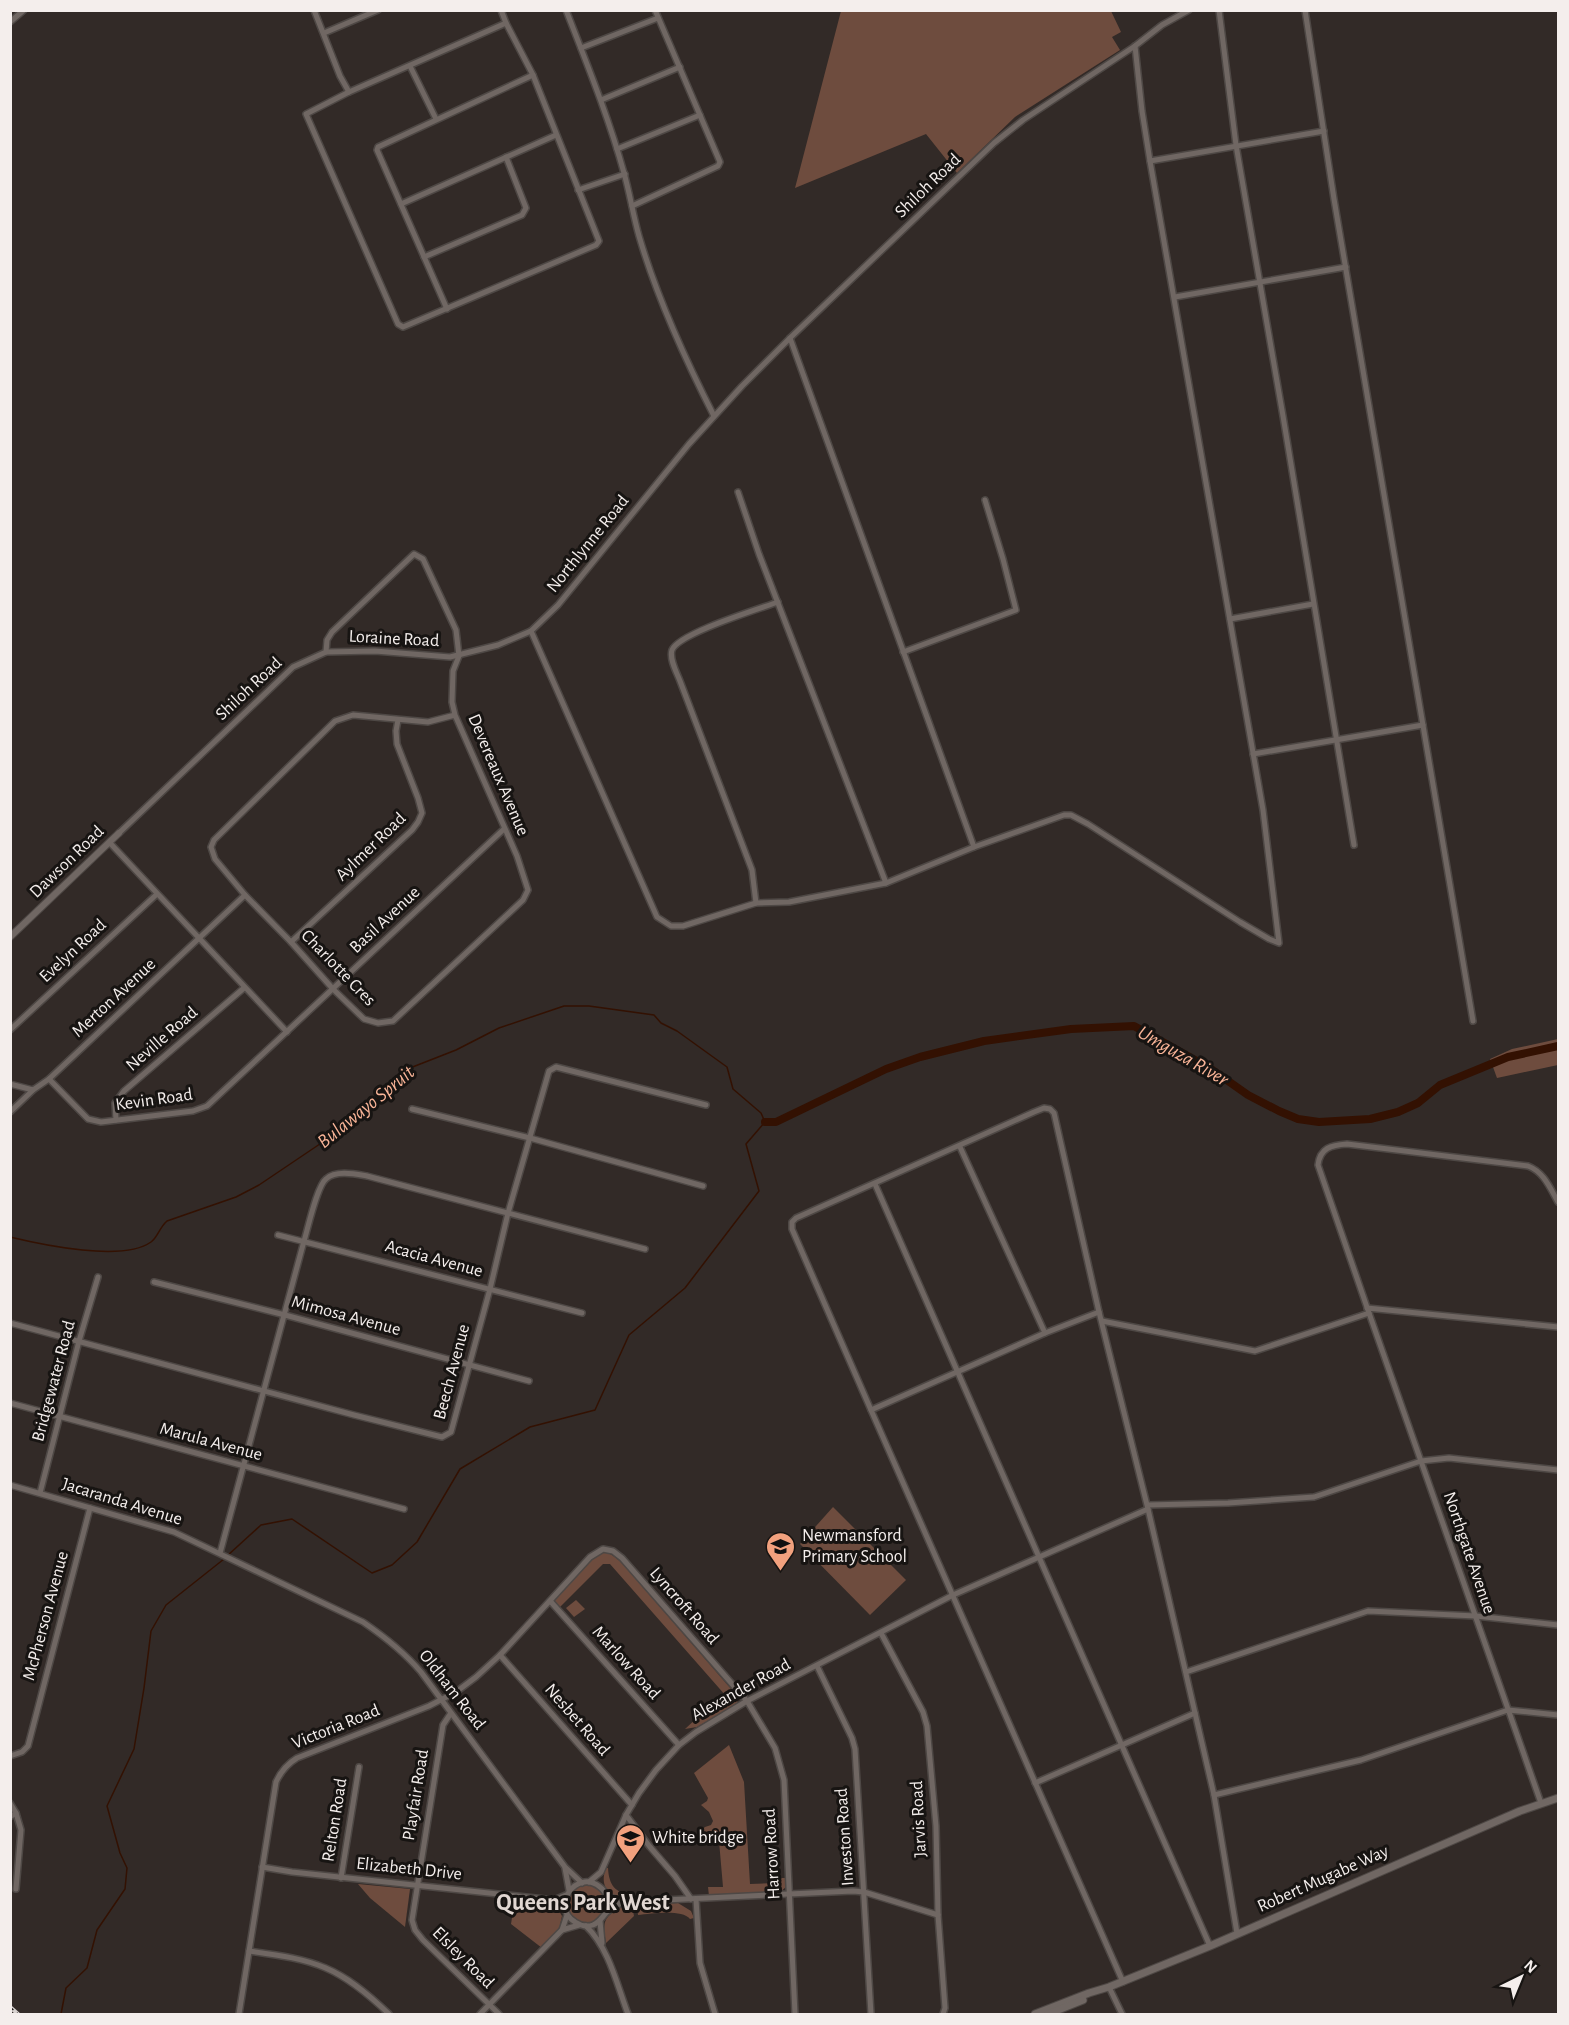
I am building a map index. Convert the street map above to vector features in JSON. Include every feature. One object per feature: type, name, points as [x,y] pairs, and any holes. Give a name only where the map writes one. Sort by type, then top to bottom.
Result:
[{"type":"main road","name":"Robert Mugabe Way","points":[[1035,2014],[1089,1992],[1123,1982],[1509,1815],[1558,1798]]},
{"type":"main road","name":"Robert Mugabe Way","points":[[1048,2014],[1091,1997],[1101,1990]]},
{"type":"street","points":[[10,22],[24,10]]},
{"type":"street","points":[[314,10],[340,76],[349,92]]},
{"type":"street","points":[[324,33],[378,10]]},
{"type":"street","points":[[501,10],[533,75],[599,241],[596,245],[403,327],[398,324],[306,114],[349,92],[507,23]]},
{"type":"street","points":[[566,10],[601,100],[625,174],[639,235],[658,289],[692,373],[714,416]]},
{"type":"street","points":[[632,206],[720,164],[655,10]]},
{"type":"street","name":"Shiloh Road","points":[[714,416],[790,338],[1008,131],[1135,46],[1162,25],[1189,10]]},
{"type":"street","points":[[1219,10],[1236,145],[1354,845]]},
{"type":"street","points":[[1305,10],[1473,1021]]},
{"type":"street","points":[[581,48],[658,18]]},
{"type":"street","points":[[531,630],[657,917],[671,926],[683,926],[756,903],[789,902],[886,883],[974,847],[1071,814],[1239,922],[1279,943],[1263,810],[1150,161],[1135,46]]},
{"type":"street","points":[[410,66],[436,119]]},
{"type":"street","points":[[601,100],[680,67]]},
{"type":"street","points":[[447,309],[377,150],[378,147],[533,75]]},
{"type":"street","points":[[617,149],[700,115]]},
{"type":"street","points":[[1150,161],[1324,131]]},
{"type":"street","points":[[401,204],[556,135]]},
{"type":"street","points":[[424,257],[522,215],[525,208],[506,157]]},
{"type":"street","points":[[578,190],[625,174]]},
{"type":"street","points":[[1174,297],[1346,267]]},
{"type":"street","points":[[790,338],[974,847]]},
{"type":"street","name":"Northlynne Road","points":[[459,656],[498,645],[531,630],[558,606],[682,452],[714,416]]},
{"type":"street","points":[[738,492],[886,883]]},
{"type":"street","points":[[903,652],[1016,610],[985,500]]},
{"type":"street","name":"Devereaux Avenue","points":[[326,652],[327,640],[332,632],[414,554],[423,559],[456,630],[459,656],[453,671],[452,702],[455,715],[528,886],[523,900]]},
{"type":"street","points":[[756,903],[752,870],[680,681],[672,653],[674,647],[688,636],[778,602]]},
{"type":"street","points":[[1230,619],[1313,604]]},
{"type":"street","name":"Loraine Road","points":[[326,652],[375,651],[439,657],[459,656]]},
{"type":"street","name":"Shiloh Road","points":[[119,833],[293,667],[326,652]]},
{"type":"street","name":"Charlotte Cres","points":[[455,715],[428,722],[353,715],[335,721],[214,840],[211,847],[215,859],[245,895],[333,989],[364,1019],[378,1023],[393,1021],[523,900]]},
{"type":"street","name":"Aylmer Road","points":[[291,942],[412,830],[421,817],[420,804],[397,744],[398,720]]},
{"type":"street","points":[[1253,753],[1338,741],[1423,725]]},
{"type":"street","name":"Basil Avenue","points":[[287,1032],[504,829]]},
{"type":"street","name":"Dawson Road","points":[[10,937],[119,833]]},
{"type":"street","points":[[110,843],[287,1032]]},
{"type":"street","name":"Evelyn Road","points":[[10,1030],[157,894]]},
{"type":"street","points":[[200,939],[245,895]]},
{"type":"street","name":"Merton Avenue","points":[[10,1112],[33,1090],[49,1079],[200,939]]},
{"type":"street","name":"Neville Road","points":[[116,1120],[115,1103],[124,1091],[244,988]]},
{"type":"street","name":"Kevin Road","points":[[49,1079],[88,1119],[101,1122],[193,1111],[207,1106],[287,1032]]},
{"type":"street","name":"Beech Avenue","points":[[10,1323],[442,1437],[451,1432],[508,1213],[549,1071],[556,1067],[706,1104]]},
{"type":"street","points":[[10,1084],[33,1090]]},
{"type":"street","points":[[1123,1982],[791,1226],[796,1218],[1044,1108],[1052,1111],[1098,1312],[1148,1507],[1214,1796],[1237,1934]]},
{"type":"street","points":[[412,1109],[530,1138],[703,1186]]},
{"type":"street","name":"Northgate Avenue","points":[[1541,1803],[1318,1165],[1321,1153],[1330,1146],[1347,1144],[1528,1166],[1534,1168],[1543,1177],[1558,1202]]},
{"type":"street","points":[[960,1147],[1045,1333]]},
{"type":"street","points":[[221,1554],[263,1389],[304,1241],[323,1182],[333,1175],[350,1173],[367,1176],[645,1249]]},
{"type":"street","points":[[875,1184],[1210,1946]]},
{"type":"street","name":"Acacia Avenue","points":[[278,1235],[582,1313]]},
{"type":"street","name":"Bridgewater Road","points":[[40,1493],[98,1277]]},
{"type":"street","name":"Mimosa Avenue","points":[[154,1282],[530,1381]]},
{"type":"street","points":[[1102,1321],[1255,1351],[1368,1310],[1558,1327]]},
{"type":"street","points":[[871,1410],[1098,1312]]},
{"type":"street","name":"Marula Avenue","points":[[10,1403],[404,1509]]},
{"type":"street","name":"Alexander Road","points":[[589,1882],[601,1872],[626,1815],[656,1770],[679,1745],[711,1722],[747,1701],[953,1595],[1148,1507],[1158,1504],[1228,1503],[1314,1497],[1435,1458],[1558,1470]]},
{"type":"street","name":"Jacaranda Avenue","points":[[10,1485],[174,1532],[242,1564]]},
{"type":"street","name":"McPherson Avenue","points":[[10,1756],[22,1752],[28,1746],[90,1508]]},
{"type":"street","name":"Lyncroft Road","points":[[590,1557],[603,1550],[613,1551],[622,1558],[747,1701]]},
{"type":"street","name":"Victoria Road","points":[[239,2014],[276,1782],[280,1774],[290,1762],[429,1706],[468,1684],[500,1655],[551,1602],[590,1557]]},
{"type":"street","name":"Oldham Road","points":[[242,1564],[363,1622],[411,1660],[565,1867],[582,1882]]},
{"type":"street","name":"Marlow Road","points":[[551,1602],[679,1745]]},
{"type":"street","points":[[1186,1672],[1368,1611],[1476,1616],[1558,1625]]},
{"type":"street","name":"Jarvis Road","points":[[881,1632],[923,1712],[927,1726],[936,1826],[938,1915],[945,2008],[943,2014]]},
{"type":"street","name":"Nesbet Road","points":[[500,1655],[632,1805]]},
{"type":"street","name":"Investon Road","points":[[817,1666],[852,1738],[855,1749],[871,2014]]},
{"type":"street","name":"Harrow Road","points":[[747,1701],[775,1748],[784,1780],[795,2014]]},
{"type":"street","points":[[1214,1796],[1361,1760],[1508,1710],[1558,1715]]},
{"type":"street","name":"Playfair Road","points":[[416,1884],[442,1725],[451,1713]]},
{"type":"street","points":[[1035,1783],[1196,1713]]},
{"type":"street","name":"Relton Road","points":[[341,1878],[359,1767]]},
{"type":"street","points":[[10,1803],[21,1830],[16,1889]]},
{"type":"street","points":[[626,1815],[647,1845],[694,1899],[699,1963],[715,2014]]},
{"type":"street","name":"Elizabeth Drive","points":[[262,1867],[341,1878],[554,1900],[568,1893]]},
{"type":"street","name":"Oldham Road","points":[[565,1867],[568,1893]]},
{"type":"street","points":[[601,1872],[603,1890]]},
{"type":"street","points":[[562,1930],[568,1893],[582,1882],[589,1882],[603,1890],[607,1896],[607,1912]]},
{"type":"street","name":"Elsley Road","points":[[416,1884],[412,1916],[415,1930],[499,2014]]},
{"type":"street","points":[[607,1896],[623,1902],[839,1890],[864,1892],[938,1915]]},
{"type":"street","points":[[554,1900],[572,1921],[586,1926],[600,1921],[607,1912],[623,1902]]},
{"type":"street","points":[[600,1921],[603,1948]]},
{"type":"street","points":[[480,2014],[562,1930],[579,1925]]},
{"type":"street","points":[[586,1926],[596,1935],[603,1948],[628,2014]]},
{"type":"street","points":[[249,1951],[311,1961],[326,1967],[361,1989],[388,2014]]},
{"type":"street","points":[[1109,1987],[1122,2014]]},
{"type":"shaded area","points":[[841,11],[1111,11],[1121,32],[1112,37],[1120,50],[1015,117],[957,173],[926,134],[795,188]]},
{"type":"shaded area","points":[[1558,1039],[1558,1065],[1497,1078],[1490,1059],[1512,1049]]},
{"type":"shaded area","points":[[833,1507],[906,1580],[870,1615],[800,1544]]},
{"type":"shaded area","points":[[605,1552],[615,1557],[628,1570],[738,1697],[737,1704],[697,1727],[685,1729],[699,1716],[724,1704],[726,1696],[610,1564],[603,1564],[559,1608],[553,1602],[583,1567]]},
{"type":"shaded area","points":[[576,1600],[585,1609],[574,1617],[566,1608]]},
{"type":"shaded area","points":[[729,1745],[744,1782],[750,1884],[777,1883],[782,1878],[786,1878],[786,1887],[780,1892],[709,1896],[708,1887],[723,1887],[719,1841],[708,1842],[698,1833],[711,1825],[713,1821],[709,1812],[701,1805],[708,1798],[694,1773]]},
{"type":"shaded area","points":[[606,1868],[608,1868],[614,1887],[632,1895],[632,1899],[618,1898],[608,1892],[604,1882]]},
{"type":"shaded area","points":[[358,1884],[410,1889],[405,1927],[370,1898]]},
{"type":"shaded area","points":[[586,1885],[599,1891],[605,1904],[599,1917],[586,1923],[573,1917],[567,1904],[573,1891]]},
{"type":"shaded area","points":[[515,1899],[548,1903],[562,1916],[559,1930],[542,1948],[511,1924]]},
{"type":"shaded area","points":[[678,1903],[691,1911],[694,1918],[690,1919],[673,1913],[638,1915],[637,1906]]},
{"type":"shaded area","points":[[622,1906],[632,1906],[634,1916],[606,1943],[605,1921]]},
{"type":"waterway","name":"Bulawayo Spruit","points":[[10,1237],[82,1250],[122,1251],[138,1248],[151,1242],[167,1221],[236,1197],[259,1185],[354,1121],[410,1068],[456,1050],[499,1028],[564,1006],[589,1006],[654,1015],[661,1023],[677,1031],[727,1067],[733,1089],[761,1113],[765,1122],[746,1144],[759,1191],[685,1288],[629,1335],[595,1410],[530,1427],[460,1469],[417,1542],[392,1565],[372,1573],[292,1519],[261,1525],[227,1556]]},
{"type":"waterway","name":"Umguza River","points":[[765,1122],[776,1122],[886,1069],[920,1057],[984,1041],[1071,1029],[1134,1026],[1211,1069],[1248,1095],[1298,1119],[1319,1122],[1370,1119],[1398,1112],[1418,1103],[1440,1085],[1508,1057],[1558,1046]]},
{"type":"waterway","points":[[61,2014],[66,1988],[87,1968],[97,1930],[125,1889],[127,1868],[120,1853],[107,1806],[134,1749],[151,1631],[166,1605],[224,1559]]},
{"type":"railway","points":[[10,2007],[18,2014]]},
{"type":"place","name":"Newmansford Primary School","points":[[781,1572]]},
{"type":"place","name":"White bridge","points":[[631,1864]]},
{"type":"district","name":"Queens Park West","points":[[583,1903]]}]
